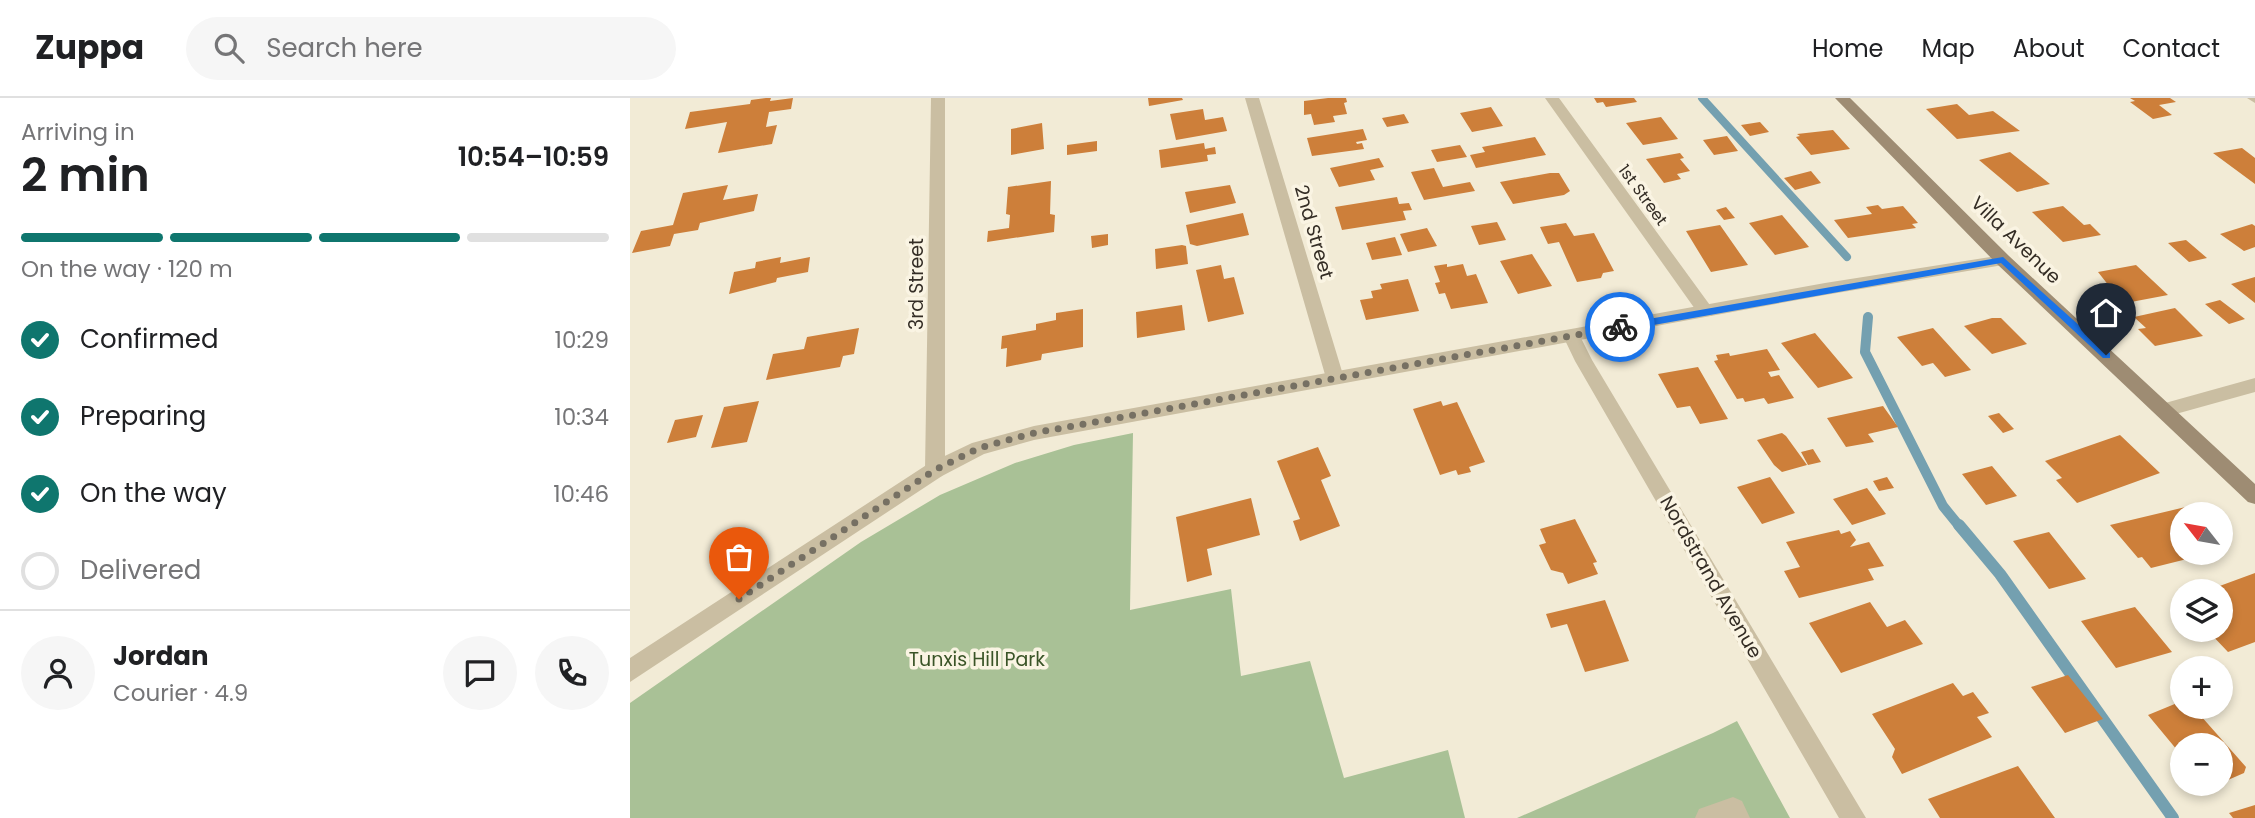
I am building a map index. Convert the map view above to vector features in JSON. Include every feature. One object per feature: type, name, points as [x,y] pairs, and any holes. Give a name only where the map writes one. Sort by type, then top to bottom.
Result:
[{"type":"main road","name":"Villa Avenue","points":[[1842,98],[2003,260],[2255,496]]},
{"type":"street","name":"3rd Street","points":[[935,470],[938,98]]},
{"type":"street","name":"2nd Street","points":[[1252,98],[1335,378]]},
{"type":"street","name":"1st Street","points":[[1552,98],[1706,312]]},
{"type":"street","points":[[630,671],[935,470],[979,448],[1034,433],[2003,260]]},
{"type":"street","name":"Nordstrand Avenue","points":[[1572,336],[1584,362],[1853,818]]},
{"type":"street","points":[[2165,410],[2255,385]]},
{"type":"street","points":[[1708,818],[1733,810],[1737,818]]},
{"type":"green space","name":"Tunxis Hill Park","points":[[1133,433],[1130,610],[1231,589],[1241,676],[1310,661],[1344,778],[1448,750],[1465,818],[630,818],[630,703],[861,542],[940,495],[1015,463],[1074,445]]},
{"type":"green space","points":[[1737,721],[1790,818],[1517,818],[1713,733]]},
{"type":"building","points":[[771,98],[770,101],[793,98],[791,109],[769,112],[766,127],[777,125],[772,144],[718,153],[727,122],[685,129],[690,112],[750,104],[751,100]]},
{"type":"building","points":[[1148,98],[1182,98],[1183,100],[1149,106]]},
{"type":"building","points":[[1346,98],[1347,102],[1344,103],[1347,114],[1333,116],[1335,122],[1314,125],[1311,114],[1304,115],[1304,101]]},
{"type":"building","points":[[1594,98],[1634,98],[1637,102],[1606,107],[1603,102],[1597,103]]},
{"type":"building","points":[[2130,98],[2170,98],[2176,102],[2159,105],[2172,115],[2153,119],[2130,102],[2135,101]]},
{"type":"building","points":[[1957,104],[1969,115],[1993,111],[2020,131],[1957,139],[1926,109]]},
{"type":"building","points":[[1491,107],[1503,126],[1472,132],[1460,113]]},
{"type":"building","points":[[1203,109],[1205,120],[1223,117],[1227,131],[1176,140],[1170,114]]},
{"type":"building","points":[[1404,114],[1409,123],[1387,127],[1382,118]]},
{"type":"building","points":[[1661,117],[1678,139],[1643,145],[1626,123]]},
{"type":"building","points":[[1760,122],[1769,132],[1750,136],[1741,125]]},
{"type":"building","points":[[1042,123],[1044,149],[1011,155],[1011,129]]},
{"type":"building","points":[[1363,129],[1367,140],[1356,142],[1362,143],[1364,149],[1312,156],[1307,138]]},
{"type":"building","points":[[1833,130],[1850,149],[1811,155],[1796,137],[1800,136],[1797,134]]},
{"type":"building","points":[[1727,136],[1738,151],[1714,155],[1703,140]]},
{"type":"building","points":[[1535,137],[1546,155],[1476,168],[1470,155],[1485,152],[1482,147]]},
{"type":"building","points":[[1097,141],[1097,151],[1067,155],[1067,145]]},
{"type":"building","points":[[1204,143],[1205,149],[1215,147],[1216,154],[1207,155],[1208,161],[1161,168],[1159,150]]},
{"type":"building","points":[[1460,145],[1467,157],[1437,162],[1431,150]]},
{"type":"building","points":[[2242,148],[2255,158],[2255,184],[2213,153]]},
{"type":"building","points":[[2010,152],[2050,184],[2017,192],[1979,160]]},
{"type":"building","points":[[1680,153],[1684,158],[1680,159],[1690,171],[1677,174],[1681,179],[1664,183],[1646,159]]},
{"type":"building","points":[[1379,158],[1384,167],[1370,170],[1375,180],[1339,187],[1330,168]]},
{"type":"building","points":[[1434,168],[1443,187],[1470,182],[1475,191],[1424,200],[1411,172]]},
{"type":"building","points":[[1811,171],[1821,183],[1795,190],[1784,178]]},
{"type":"building","points":[[1559,173],[1570,191],[1564,195],[1513,204],[1500,182]]},
{"type":"building","points":[[1051,181],[1050,214],[1055,215],[1054,232],[987,242],[988,231],[1009,228],[1010,215],[1006,214],[1008,187]]},
{"type":"building","points":[[728,185],[723,200],[758,194],[754,211],[700,223],[698,230],[674,234],[670,246],[632,253],[641,231],[673,225],[683,193]]},
{"type":"building","points":[[1230,185],[1236,203],[1190,213],[1185,192]]},
{"type":"building","points":[[1397,197],[1399,204],[1409,203],[1412,210],[1403,211],[1406,220],[1342,230],[1335,207]]},
{"type":"building","points":[[1878,205],[1882,209],[1903,206],[1918,223],[1912,224],[1916,228],[1848,238],[1834,220],[1872,214],[1866,207]]},
{"type":"building","points":[[2063,206],[2084,225],[2090,224],[2101,235],[2063,242],[2032,212]]},
{"type":"building","points":[[1726,207],[1735,218],[1724,220],[1716,210]]},
{"type":"building","points":[[1243,213],[1249,235],[1197,246],[1190,244],[1186,225]]},
{"type":"building","points":[[1782,215],[1809,247],[1775,255],[1749,223]]},
{"type":"building","points":[[1497,222],[1506,240],[1479,245],[1471,226]]},
{"type":"building","points":[[1566,223],[1574,236],[1594,233],[1614,271],[1603,273],[1601,278],[1577,282],[1559,242],[1548,244],[1540,227]]},
{"type":"building","points":[[2252,224],[2255,226],[2255,247],[2244,251],[2220,234]]},
{"type":"building","points":[[1720,225],[1748,265],[1711,272],[1686,231]]},
{"type":"building","points":[[1427,228],[1437,246],[1408,252],[1400,234]]},
{"type":"building","points":[[1108,234],[1108,245],[1092,248],[1091,236]]},
{"type":"building","points":[[1395,237],[1402,255],[1372,260],[1366,243]]},
{"type":"building","points":[[2186,240],[2207,258],[2189,262],[2168,243]]},
{"type":"building","points":[[1186,246],[1188,264],[1156,269],[1155,249]]},
{"type":"building","points":[[1532,254],[1552,286],[1518,294],[1500,261]]},
{"type":"building","points":[[781,257],[780,263],[810,257],[808,272],[777,278],[776,282],[729,294],[734,272],[755,268],[756,262]]},
{"type":"building","points":[[1447,264],[1447,267],[1463,264],[1467,276],[1476,274],[1488,303],[1451,309],[1445,293],[1439,294],[1435,283],[1440,282],[1434,266]]},
{"type":"building","points":[[1221,265],[1224,279],[1234,277],[1244,314],[1208,322],[1196,270]]},
{"type":"building","points":[[2136,265],[2168,295],[2131,302],[2118,290],[2113,291],[2098,272]]},
{"type":"building","points":[[2255,277],[2255,303],[2231,284]]},
{"type":"building","points":[[1408,279],[1419,311],[1366,320],[1360,300],[1373,298],[1371,291],[1382,289],[1380,284]]},
{"type":"building","points":[[2220,300],[2245,319],[2229,324],[2205,304]]},
{"type":"building","points":[[1182,305],[1185,330],[1137,338],[1136,312]]},
{"type":"building","points":[[2175,308],[2203,336],[2155,346],[2138,329],[2146,328],[2134,317]]},
{"type":"building","points":[[1083,309],[1083,347],[1042,354],[1041,360],[1006,367],[1007,348],[1001,349],[1002,336],[1036,330],[1036,324],[1056,320],[1056,313]]},
{"type":"building","points":[[2001,318],[2027,344],[1992,354],[1964,326]]},
{"type":"building","points":[[859,328],[854,354],[843,356],[840,367],[766,380],[773,354],[804,349],[807,337]]},
{"type":"building","points":[[1933,328],[1971,370],[1945,377],[1933,363],[1922,366],[1897,337]]},
{"type":"building","points":[[1815,333],[1853,378],[1818,388],[1781,343]]},
{"type":"building","points":[[1767,349],[1780,370],[1768,372],[1771,377],[1779,375],[1794,398],[1768,404],[1764,398],[1745,402],[1743,398],[1737,399],[1714,361],[1718,360],[1716,355],[1729,353],[1730,356]]},
{"type":"building","points":[[1698,367],[1728,419],[1700,424],[1690,406],[1677,408],[1658,374]]},
{"type":"building","points":[[759,401],[747,442],[711,448],[724,407]]},
{"type":"building","points":[[1441,401],[1443,406],[1457,402],[1485,462],[1469,467],[1471,472],[1458,475],[1456,470],[1440,475],[1413,409]]},
{"type":"building","points":[[1883,406],[1898,427],[1868,434],[1874,442],[1846,447],[1827,418]]},
{"type":"building","points":[[1999,413],[2014,429],[2003,433],[1988,416]]},
{"type":"building","points":[[703,415],[696,437],[667,443],[675,420]]},
{"type":"building","points":[[1782,433],[1807,465],[1782,472],[1774,465],[1757,440]]},
{"type":"building","points":[[2120,435],[2160,473],[2077,503],[2056,480],[2062,478],[2045,461]]},
{"type":"building","points":[[1318,447],[1331,476],[1321,480],[1340,526],[1300,541],[1293,521],[1300,519],[1277,461]]},
{"type":"building","points":[[1813,449],[1821,462],[1808,465],[1801,452]]},
{"type":"building","points":[[1992,466],[2017,496],[1986,505],[1962,474]]},
{"type":"building","points":[[1770,477],[1795,513],[1762,524],[1737,487]]},
{"type":"building","points":[[1887,477],[1894,488],[1879,491],[1873,481]]},
{"type":"building","points":[[1867,488],[1886,514],[1852,525],[1833,499]]},
{"type":"building","points":[[1251,498],[1260,535],[1207,549],[1212,575],[1187,582],[1176,517]]},
{"type":"building","points":[[2170,511],[2170,563],[2151,568],[2142,557],[2138,558],[2110,525]]},
{"type":"building","points":[[1575,519],[1597,562],[1593,563],[1598,574],[1568,584],[1563,573],[1551,570],[1539,545],[1546,543],[1540,529]]},
{"type":"building","points":[[1839,530],[1841,534],[1850,531],[1856,540],[1850,547],[1869,542],[1884,566],[1868,569],[1874,580],[1799,598],[1784,571],[1800,567],[1786,542]]},
{"type":"building","points":[[2049,532],[2086,579],[2049,589],[2013,541]]},
{"type":"building","points":[[2255,573],[2255,642],[2228,652],[2218,642],[2233,642],[2233,581]]},
{"type":"building","points":[[1605,600],[1629,661],[1585,672],[1567,624],[1551,628],[1546,614]]},
{"type":"building","points":[[1870,602],[1887,627],[1905,620],[1923,644],[1841,673],[1809,623]]},
{"type":"building","points":[[2135,607],[2172,652],[2116,668],[2081,621]]},
{"type":"building","points":[[2068,675],[2103,719],[2065,733],[2031,687]]},
{"type":"building","points":[[1953,683],[1963,696],[1973,692],[1989,713],[1977,717],[1992,737],[1902,774],[1892,757],[1895,749],[1872,714]]},
{"type":"building","points":[[2170,706],[2170,719],[2204,719],[2216,733],[2170,733],[2170,742],[2148,715]]},
{"type":"building","points":[[2233,752],[2246,767],[2244,773],[2233,778]]},
{"type":"building","points":[[2018,766],[2055,818],[1940,818],[1928,799]]},
{"type":"building","points":[[2255,805],[2255,818],[2233,818],[2229,813]]},
{"type":"waterway","points":[[1702,98],[1847,257]]},
{"type":"waterway","points":[[1868,317],[1865,352],[1943,506],[1960,527]]},
{"type":"waterway","points":[[1959,525],[2000,574],[2173,818]]},
{"type":"way so far","points":[[739,599],[935,470],[979,448],[1034,433],[1620,327]]},
{"type":"route","points":[[1620,327],[1825,289],[2003,260],[2106,355]]}]
